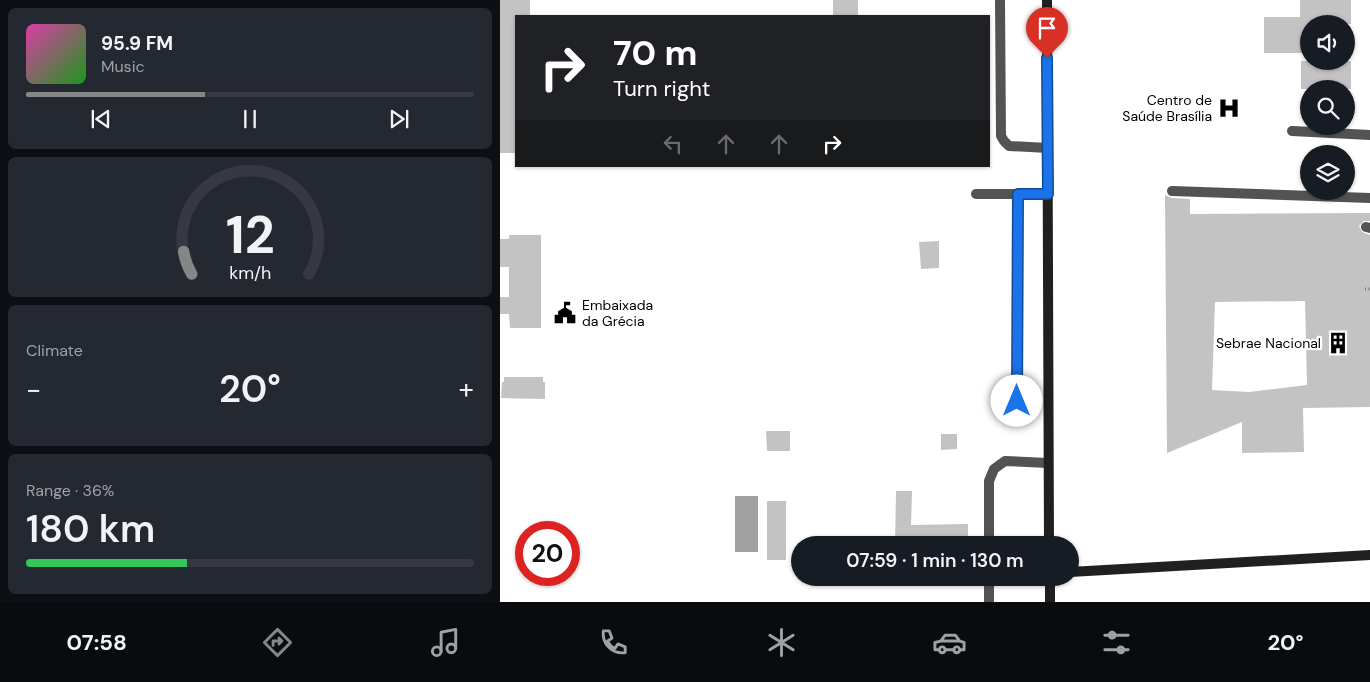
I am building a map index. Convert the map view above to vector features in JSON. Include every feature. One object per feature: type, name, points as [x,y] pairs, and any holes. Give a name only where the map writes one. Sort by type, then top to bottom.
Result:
[{"type":"street","points":[[1047,0],[1049,536]]},
{"type":"street","points":[[1079,571],[1370,555]]},
{"type":"street","points":[[1050,586],[1050,602]]},
{"type":"lane","points":[[1000,0],[1001,136],[1010,146],[1048,148]]},
{"type":"lane","points":[[1292,131],[1370,135]]},
{"type":"lane","points":[[1172,191],[1370,198]]},
{"type":"lane","points":[[976,194],[1048,194]]},
{"type":"lane","points":[[1017,420],[1018,194]]},
{"type":"lane","points":[[988,536],[989,481],[994,469],[1005,461],[1048,463]]},
{"type":"lane","points":[[989,586],[989,602]]},
{"type":"path","points":[[1365,289],[1370,289]]},
{"type":"shaded area","points":[[735,496],[758,496],[758,552],[735,552]]},
{"type":"building","points":[[500,0],[530,0],[530,15],[515,15],[515,153],[500,153]]},
{"type":"building","points":[[833,0],[858,0],[858,15],[833,15]]},
{"type":"building","points":[[1300,0],[1351,0],[1351,15],[1300,15]]},
{"type":"building","points":[[1264,17],[1300,17],[1300,53],[1264,53]]},
{"type":"building","points":[[1301,70],[1351,70],[1351,80],[1301,80]]},
{"type":"building","name":"Sebrae Nacional","points":[[1165,195],[1172,198],[1190,199],[1190,214],[1370,213],[1370,221],[1364,221],[1359,226],[1362,232],[1370,235],[1370,407],[1303,408],[1304,452],[1242,453],[1242,422],[1167,453]],"holes":[[[1305,301],[1307,385],[1249,392],[1212,390],[1215,302]]]},
{"type":"building","points":[[509,235],[541,235],[541,328],[510,328],[509,314],[500,314],[500,297],[509,297],[509,267],[500,267],[500,239],[509,239]]},
{"type":"building","points":[[939,241],[939,268],[921,269],[919,242]]},
{"type":"building","points":[[504,377],[543,377],[543,382],[545,382],[545,399],[501,398]]},
{"type":"building","points":[[766,431],[790,431],[790,451],[767,451]]},
{"type":"building","points":[[941,434],[957,434],[957,449],[941,450]]},
{"type":"building","points":[[896,491],[912,491],[911,525],[968,524],[968,536],[895,536]]},
{"type":"building","points":[[767,501],[786,501],[786,560],[767,560]]},
{"type":"place","name":"Centro de Saúde Brasília","points":[[1229,108]]},
{"type":"place","name":"Embaixada da Grécia","points":[[565,313]]},
{"type":"place","name":"Sebrae Nacional","points":[[1338,343]]},
{"type":"route","points":[[1017,401],[1018,194],[1048,194],[1047,58]]}]
